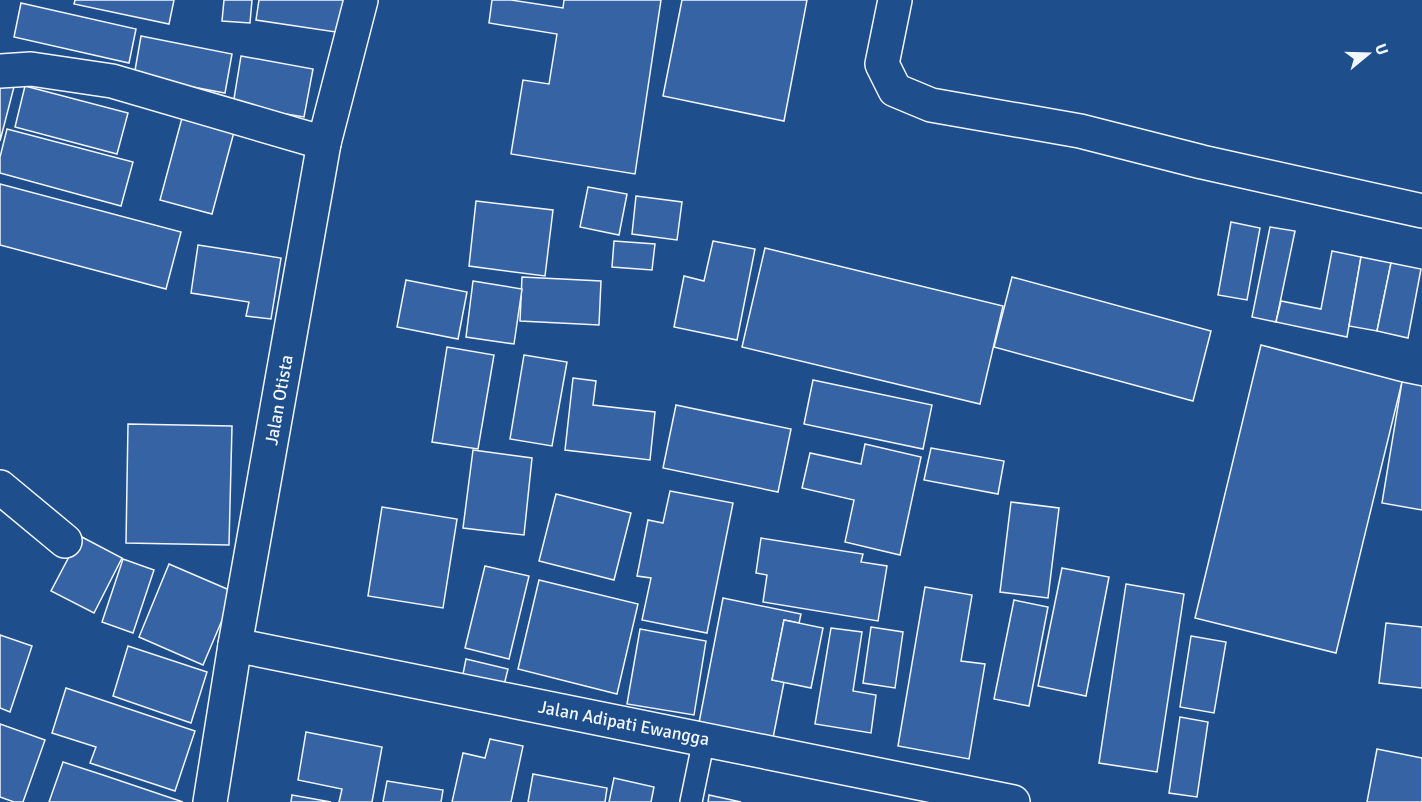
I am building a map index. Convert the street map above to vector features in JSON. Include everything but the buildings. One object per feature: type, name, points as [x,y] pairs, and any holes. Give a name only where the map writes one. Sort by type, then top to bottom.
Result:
[{"type":"street","name":"Jalan Otista","points":[[210,802],[235,645],[324,143],[361,0]]},
{"type":"street","points":[[895,0],[882,64],[895,90],[930,105],[1080,131],[1202,162],[1422,212]]},
{"type":"street","points":[[0,71],[31,69],[112,81],[324,143]]},
{"type":"street","points":[[0,488],[65,541]]},
{"type":"street","name":"Jalan Adipati Ewangga","points":[[235,645],[1013,802]]},
{"type":"lane","points":[[691,802],[704,739]]}]
